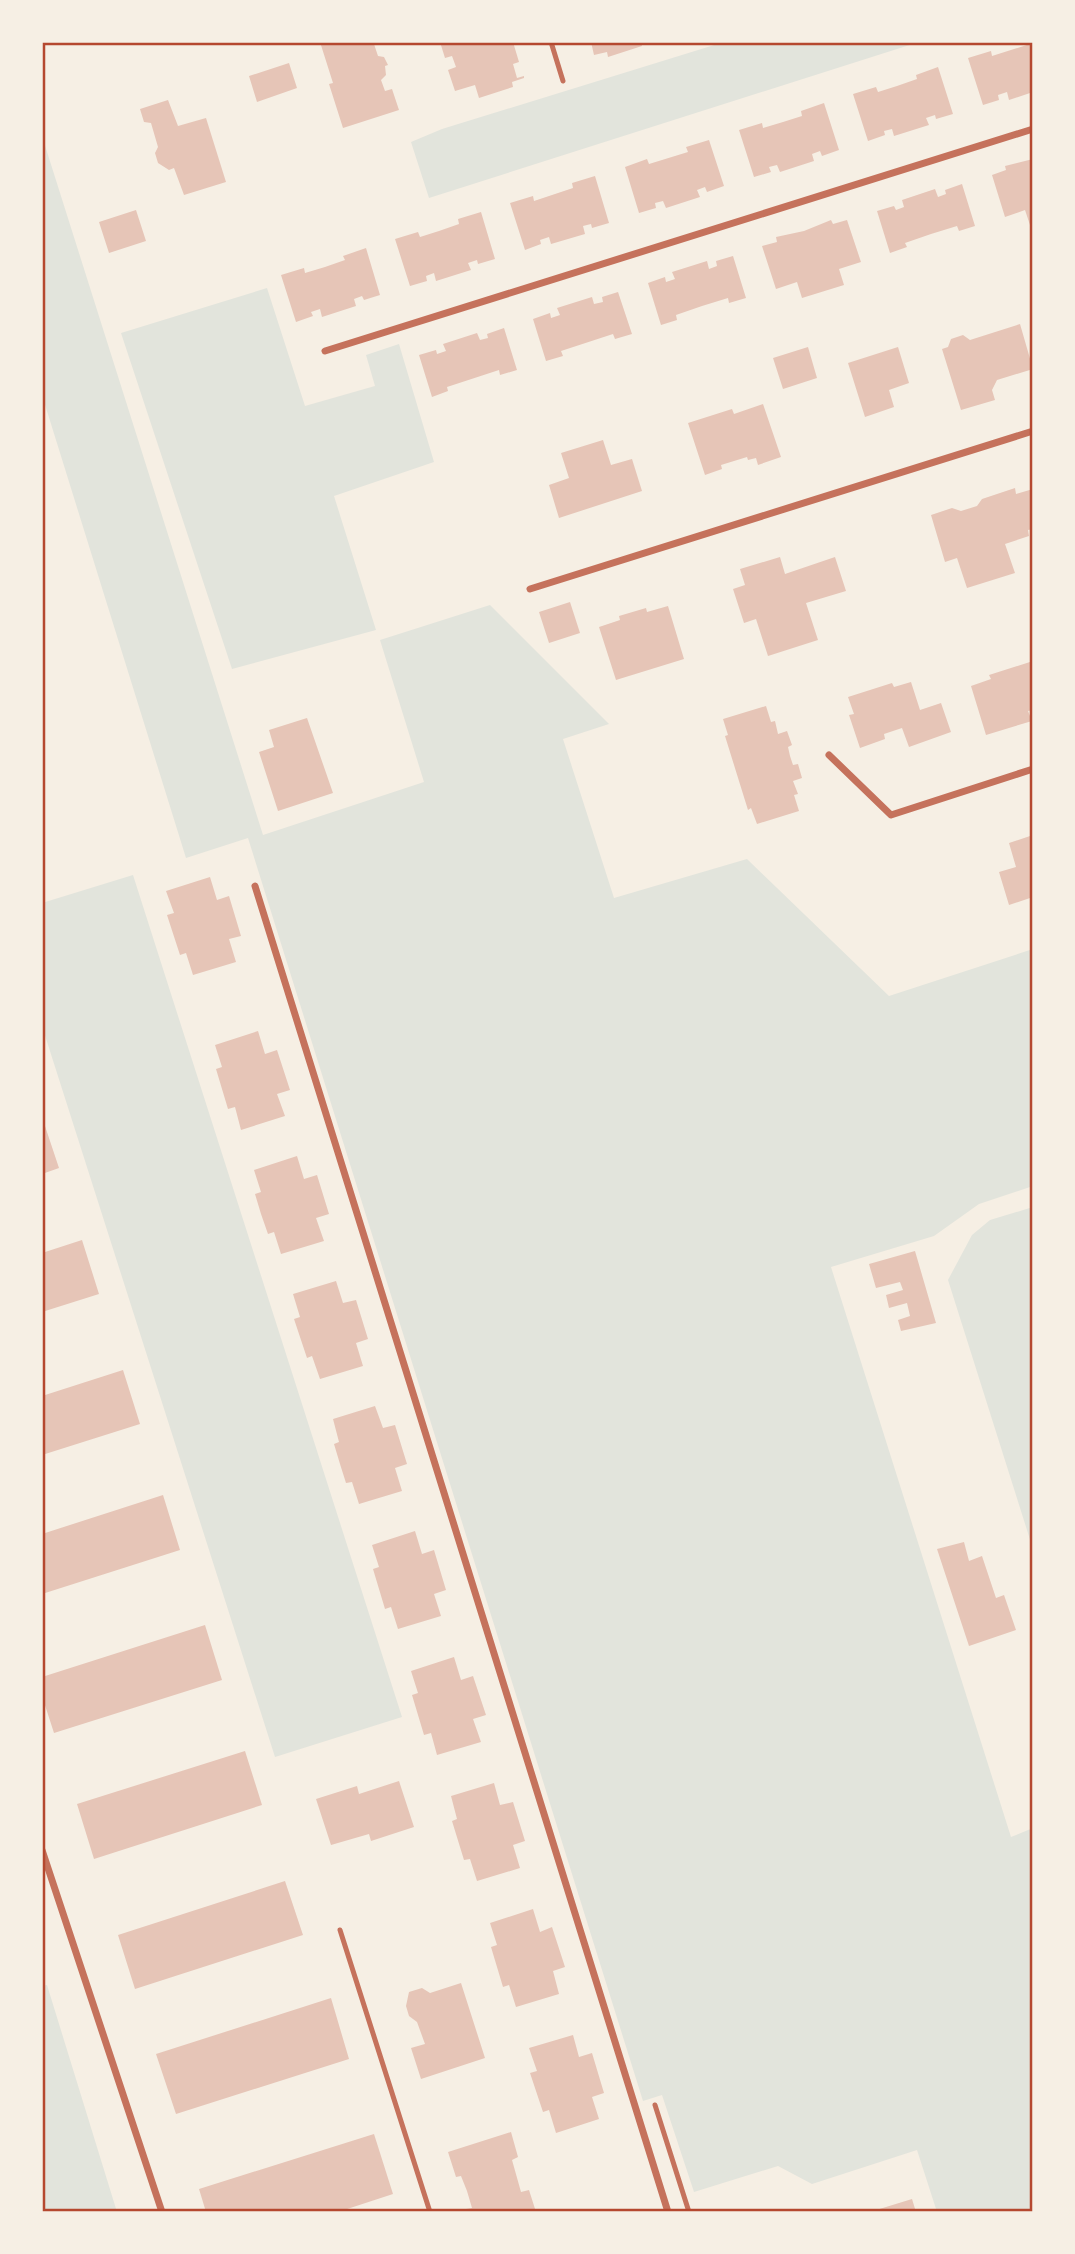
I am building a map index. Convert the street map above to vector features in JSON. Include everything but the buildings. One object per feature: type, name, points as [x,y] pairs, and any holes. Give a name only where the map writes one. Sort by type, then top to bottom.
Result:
[{"type":"street","points":[[325,351],[1033,129]]},
{"type":"street","points":[[530,589],[1033,431]]},
{"type":"street","points":[[829,755],[891,815],[1033,769]]},
{"type":"street","points":[[255,886],[667,2212]]},
{"type":"street","points":[[42,1850],[162,2212]]},
{"type":"lane","points":[[551,42],[563,81]]},
{"type":"lane","points":[[340,1930],[430,2212]]},
{"type":"lane","points":[[655,2105],[689,2212]]},
{"type":"shaded area","points":[[724,42],[919,42],[429,198],[411,142],[442,129]]},
{"type":"shaded area","points":[[42,136],[263,835],[424,782],[380,640],[490,605],[609,724],[563,739],[614,898],[747,859],[889,996],[1033,949],[1033,1186],[979,1204],[934,1236],[831,1267],[1011,1837],[1033,1828],[1033,2212],[937,2212],[917,2150],[812,2184],[778,2166],[694,2192],[662,2095],[643,2101],[248,838],[186,858],[42,395]]},
{"type":"shaded area","points":[[267,288],[305,406],[375,386],[366,355],[399,344],[434,462],[334,496],[376,630],[232,669],[121,333]]},
{"type":"shaded area","points":[[133,875],[402,1717],[275,1757],[42,1026],[42,903]]},
{"type":"shaded area","points":[[1033,1207],[1033,1549],[948,1280],[972,1235],[990,1220]]},
{"type":"shaded area","points":[[47,1985],[117,2212],[42,2212],[42,1986]]}]
